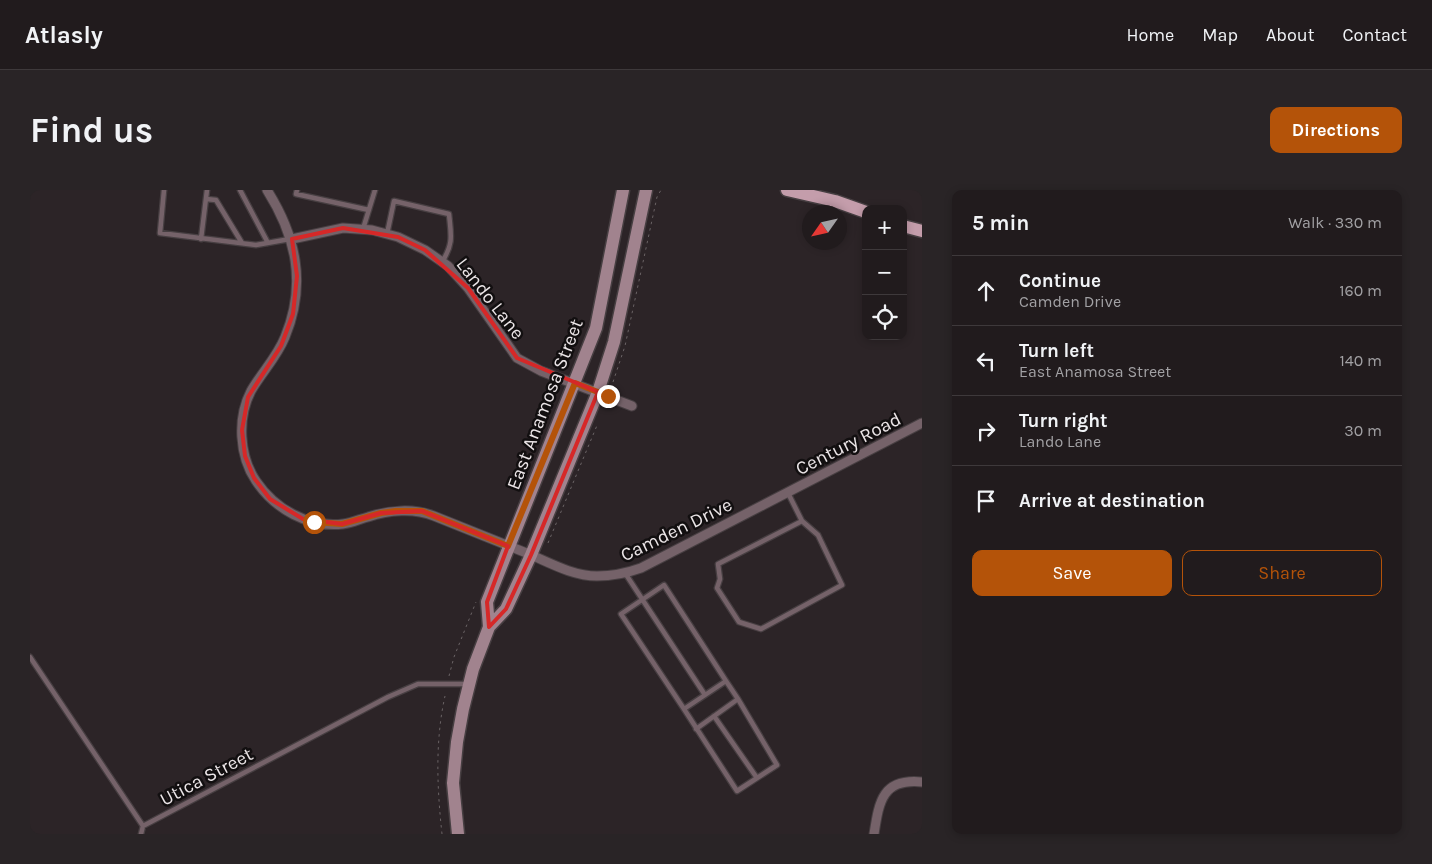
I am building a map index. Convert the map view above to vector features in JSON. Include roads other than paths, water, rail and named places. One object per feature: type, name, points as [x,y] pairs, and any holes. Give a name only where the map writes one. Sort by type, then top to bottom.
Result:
[{"type":"main road","name":"East Anamosa Street","points":[[458,834],[453,782],[457,742],[469,684],[489,627],[487,602],[596,328],[623,190]]},
{"type":"main road","name":"East Anamosa Street","points":[[489,627],[506,609],[531,555],[598,392],[614,342],[646,190]]},
{"type":"main road","points":[[787,190],[835,201],[862,211]]},
{"type":"main road","points":[[820,190],[835,201]]},
{"type":"main road","points":[[907,227],[922,231]]},
{"type":"street","name":"Camden Drive","points":[[267,190],[280,212],[292,239],[296,292],[292,314],[281,346],[248,397],[242,430],[245,456],[254,478],[262,490],[281,508],[303,519],[314,522],[342,524],[381,513],[422,511],[566,570],[596,576],[625,574],[641,568],[788,491]]},
{"type":"street","name":"Lando Lane","points":[[292,239],[343,228],[363,229],[398,237],[425,250],[448,266],[468,288],[517,358],[541,371],[632,406]]},
{"type":"street","name":"Century Road","points":[[788,491],[922,423]]},
{"type":"street","points":[[874,834],[879,804],[887,791],[897,784],[908,781],[922,782]]},
{"type":"lane","points":[[164,190],[160,233],[256,245],[292,239]]},
{"type":"lane","points":[[201,239],[207,190]]},
{"type":"lane","points":[[240,190],[268,243]]},
{"type":"lane","points":[[296,190],[296,194],[369,210]]},
{"type":"lane","points":[[363,229],[375,190]]},
{"type":"lane","points":[[206,199],[216,200],[242,243]]},
{"type":"lane","points":[[387,234],[394,201],[449,214],[452,242],[442,262]]},
{"type":"lane","points":[[788,491],[802,521],[818,536],[842,585],[761,629],[739,622],[718,588],[720,579],[718,564],[802,521]]},
{"type":"lane","points":[[625,574],[705,695]]},
{"type":"lane","points":[[664,585],[726,681],[777,765],[737,791],[621,614],[664,585]]},
{"type":"lane","points":[[30,657],[143,826],[141,834]]},
{"type":"lane","points":[[684,709],[726,681]]},
{"type":"lane","name":"Utica Street","points":[[143,826],[410,687],[418,684],[469,684]]},
{"type":"lane","points":[[696,729],[738,699]]},
{"type":"lane","points":[[714,716],[757,778]]}]
